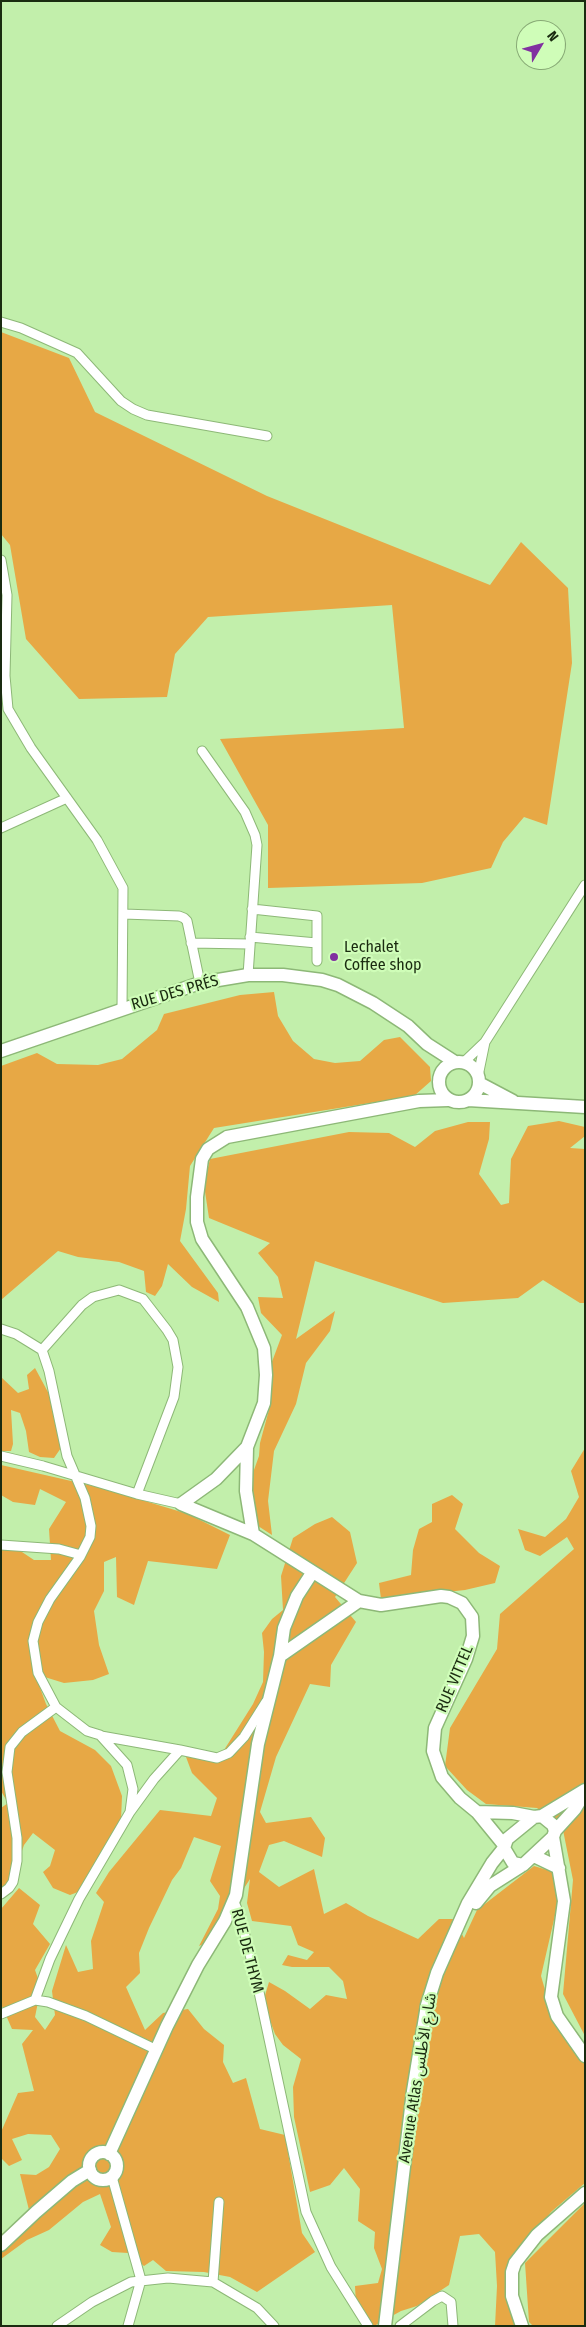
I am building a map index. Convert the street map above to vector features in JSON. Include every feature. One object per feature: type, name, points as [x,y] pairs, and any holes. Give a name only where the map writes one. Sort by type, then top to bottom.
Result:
[{"type":"street","points":[[1,322],[29,331],[77,353],[121,401],[147,415],[267,436]]},
{"type":"street","points":[[1,560],[7,595],[5,676],[8,709],[16,725],[115,870],[123,888],[122,1009]]},
{"type":"street","points":[[202,751],[245,812],[255,835],[257,845],[248,975]]},
{"type":"street","points":[[1,828],[67,798]]},
{"type":"street","points":[[420,1101],[440,1077],[485,1042],[585,884]]},
{"type":"street","points":[[252,909],[317,916],[316,960]]},
{"type":"street","points":[[124,914],[179,916],[184,918],[187,921],[200,983]]},
{"type":"street","points":[[191,943],[250,940],[317,943]]},
{"type":"street","name":"RUE DES PRÉS","points":[[1,1051],[200,983],[248,975],[283,975],[322,980],[338,985],[373,1002],[408,1026],[427,1044],[459,1062]]},
{"type":"street","points":[[468,1100],[474,1096],[485,1042]]},
{"type":"street","name":"RUE DES PRÉS","points":[[427,1044],[440,1077]]},
{"type":"street","points":[[459,1062],[475,1070],[478,1080],[517,1103]]},
{"type":"street","points":[[440,1077],[443,1096],[448,1100]]},
{"type":"street","points":[[1,1456],[74,1474],[137,1494],[181,1504],[216,1479],[246,1447],[264,1403],[266,1375],[264,1348],[247,1307],[202,1239],[197,1222],[197,1197],[202,1159],[208,1149],[226,1137],[420,1101],[448,1100],[455,1102],[468,1100],[585,1108]]},
{"type":"street","points":[[42,1350],[82,1305],[93,1297],[119,1290],[143,1299],[167,1330],[173,1340],[178,1367],[174,1397],[137,1494]]},
{"type":"street","points":[[1,1329],[16,1334],[42,1350],[49,1371],[67,1456],[86,1498],[91,1526],[90,1537],[81,1555],[44,1610],[33,1641],[38,1673],[56,1707],[87,1731],[217,1758],[223,1756],[244,1736],[268,1697]]},
{"type":"street","points":[[246,1447],[246,1491],[253,1534]]},
{"type":"street","name":"RUE VITTEL","points":[[181,1504],[253,1534],[359,1601],[381,1605],[418,1598],[450,1597],[462,1603],[472,1617],[474,1629],[469,1650],[435,1728],[433,1751],[442,1777],[460,1798],[477,1812],[504,1847],[513,1863],[523,1865]]},
{"type":"street","points":[[1,1545],[59,1549],[81,1555]]},
{"type":"street","name":"RUE DE THYM","points":[[312,1573],[297,1596],[284,1628],[280,1656],[268,1697],[258,1744],[239,1885],[234,1902],[240,1916],[256,1978],[306,2212],[312,2230],[331,2267],[368,2326]]},
{"type":"street","points":[[280,1656],[359,1601]]},
{"type":"street","points":[[1,1894],[13,1882],[17,1861],[17,1838],[7,1767],[10,1747],[22,1732],[56,1707]]},
{"type":"street","points":[[100,1735],[116,1751],[130,1770],[133,1789],[130,1812]]},
{"type":"street","points":[[35,2000],[50,1959],[68,1920],[130,1812],[154,1779],[180,1750]]},
{"type":"street","name":"Avenue Atlas شارع الأطلس","points":[[385,2326],[413,2091],[427,2004],[437,1973],[468,1903],[513,1833],[538,1816],[585,1791]]},
{"type":"street","name":"Avenue Atlas شارع الأطلس","points":[[390,2326],[417,2107],[430,2023],[438,1989],[454,1944],[480,1896],[490,1886],[534,1856],[575,1809],[585,1791]]},
{"type":"street","points":[[477,1812],[538,1816],[550,1821],[554,1834],[564,1901],[551,1997],[557,2016],[585,2056]]},
{"type":"street","points":[[534,1856],[559,1868]]},
{"type":"street","points":[[109,2154],[184,1993],[234,1902]]},
{"type":"street","points":[[1,2014],[35,2000],[86,2016],[157,2050]]},
{"type":"street","points":[[99,2153],[109,2154],[116,2162],[117,2168],[112,2177],[102,2180],[92,2175],[90,2170],[91,2160],[94,2156],[99,2153]]},
{"type":"street","points":[[1,2245],[72,2181],[90,2170]]},
{"type":"street","points":[[112,2177],[141,2280],[128,2326]]},
{"type":"street","points":[[522,2326],[512,2296],[512,2272],[515,2263],[537,2234],[585,2193]]},
{"type":"street","points":[[213,2282],[219,2202]]},
{"type":"street","points":[[57,2326],[92,2302],[131,2282],[168,2278],[213,2282],[257,2308],[274,2326]]},
{"type":"street","points":[[400,2326],[432,2301],[442,2296],[446,2297],[450,2302],[453,2326]]},
{"type":"shaded area","points":[[1,332],[69,358],[95,412],[267,496],[490,585],[521,542],[568,588],[572,663],[547,825],[524,817],[503,842],[491,868],[422,883],[268,888],[268,825],[220,739],[404,728],[392,605],[208,617],[175,654],[167,697],[79,699],[26,639],[10,545],[1,534]]},
{"type":"shaded area","points":[[274,992],[278,1016],[293,1041],[314,1059],[335,1063],[360,1061],[384,1040],[400,1037],[430,1067],[431,1081],[414,1096],[214,1128],[190,1166],[186,1209],[180,1241],[218,1293],[219,1302],[192,1287],[168,1264],[162,1286],[155,1296],[146,1292],[144,1271],[119,1262],[78,1257],[58,1251],[1,1300],[1,1066],[37,1053],[57,1064],[98,1065],[122,1059],[157,1030],[164,1014],[240,995]]},
{"type":"shaded area","points":[[559,1121],[585,1127],[585,1136],[570,1148],[585,1149],[585,1303],[580,1303],[543,1280],[518,1298],[443,1303],[315,1261],[296,1339],[335,1311],[330,1331],[306,1363],[296,1404],[274,1451],[268,1501],[272,1535],[255,1524],[250,1481],[259,1456],[260,1443],[270,1406],[270,1367],[282,1335],[261,1313],[258,1297],[283,1298],[278,1277],[258,1253],[270,1243],[209,1218],[204,1185],[210,1159],[349,1132],[389,1133],[415,1147],[435,1131],[468,1122],[490,1122],[489,1139],[479,1174],[501,1205],[509,1203],[511,1159],[528,1126]]},
{"type":"shaded area","points":[[35,1368],[49,1394],[63,1445],[54,1458],[40,1457],[29,1452],[26,1431],[20,1413],[11,1410],[13,1444],[11,1451],[1,1451],[1,1377],[18,1393],[29,1389],[27,1375]]},
{"type":"shaded area","points":[[585,1448],[585,2036],[563,1994],[573,1880],[563,1830],[537,1808],[486,1804],[467,1790],[445,1766],[450,1728],[497,1649],[500,1614],[574,1549],[567,1537],[540,1556],[525,1550],[518,1529],[545,1537],[566,1519],[579,1497],[571,1471]]},
{"type":"shaded area","points":[[1,1465],[102,1488],[188,1514],[230,1535],[217,1569],[148,1561],[134,1605],[117,1597],[116,1557],[104,1562],[104,1591],[94,1611],[99,1645],[109,1674],[93,1680],[64,1683],[35,1674],[46,1704],[60,1731],[95,1750],[111,1766],[122,1796],[121,1820],[78,1892],[70,1895],[53,1888],[43,1872],[50,1866],[55,1850],[33,1833],[24,1845],[11,1883],[1,1888],[1,1808],[8,1803],[1,1791],[1,1548],[16,1548],[34,1560],[51,1560],[49,1529],[66,1502],[40,1489],[35,1505],[13,1502],[1,1495]]},
{"type":"shaded area","points":[[452,1495],[463,1504],[455,1529],[479,1553],[500,1566],[495,1583],[465,1590],[381,1599],[379,1583],[411,1575],[413,1550],[419,1529],[432,1522],[432,1504]]},
{"type":"shaded area","points":[[332,1517],[350,1532],[357,1563],[335,1597],[356,1622],[331,1665],[330,1687],[310,1684],[276,1757],[260,1812],[266,1823],[311,1817],[325,1838],[322,1857],[284,1841],[269,1845],[259,1872],[279,1887],[314,1869],[324,1914],[346,1903],[368,1916],[418,1939],[439,1919],[454,1919],[464,1938],[477,1910],[534,1866],[554,1872],[559,1898],[541,1976],[552,2014],[585,2061],[585,2183],[551,2212],[512,2263],[521,2326],[495,2326],[497,2286],[495,2252],[479,2234],[460,2236],[449,2285],[417,2306],[401,2311],[374,2326],[356,2305],[355,2286],[378,2283],[382,2269],[374,2248],[375,2232],[358,2221],[360,2189],[344,2168],[330,2185],[310,2192],[294,2117],[293,2087],[301,2059],[283,2045],[275,2034],[263,2002],[269,1982],[310,2009],[326,1995],[347,1999],[343,1981],[329,1967],[292,1967],[282,1965],[288,1955],[307,1960],[314,1952],[298,1945],[291,1926],[252,1921],[247,1903],[250,1879],[210,1941],[199,1946],[218,1909],[220,1896],[210,1881],[221,1846],[194,1837],[181,1868],[172,1880],[149,1928],[139,1953],[140,1973],[126,1987],[145,2030],[163,2013],[188,2009],[204,2029],[224,2045],[223,2062],[233,2083],[246,2078],[260,2129],[285,2135],[302,2233],[315,2252],[257,2292],[230,2277],[204,2272],[166,2271],[153,2260],[144,2266],[128,2253],[112,2252],[100,2245],[111,2227],[100,2194],[83,2202],[49,2230],[27,2240],[1,2259],[1,2234],[6,2233],[29,2210],[20,2174],[36,2175],[49,2167],[60,2149],[51,2135],[28,2134],[12,2139],[22,2160],[9,2166],[1,2158],[1,2132],[18,2093],[34,2091],[22,2044],[33,2030],[12,2029],[1,2004],[1,1909],[19,1888],[40,1905],[33,1924],[50,1944],[35,1970],[41,1987],[35,2017],[45,2030],[55,2015],[52,1991],[66,1945],[78,1972],[93,1969],[91,1941],[104,1902],[96,1893],[109,1872],[160,1810],[211,1816],[217,1798],[192,1773],[186,1757],[219,1758],[253,1704],[263,1682],[264,1652],[262,1633],[272,1619],[283,1610],[281,1576],[293,1538],[315,1524]]},
{"type":"shaded area","points":[[585,2203],[585,2326],[533,2326],[529,2322],[525,2263]]},
{"type":"place","name":"Lechalet Coffee shop","points":[[334,957]]}]
